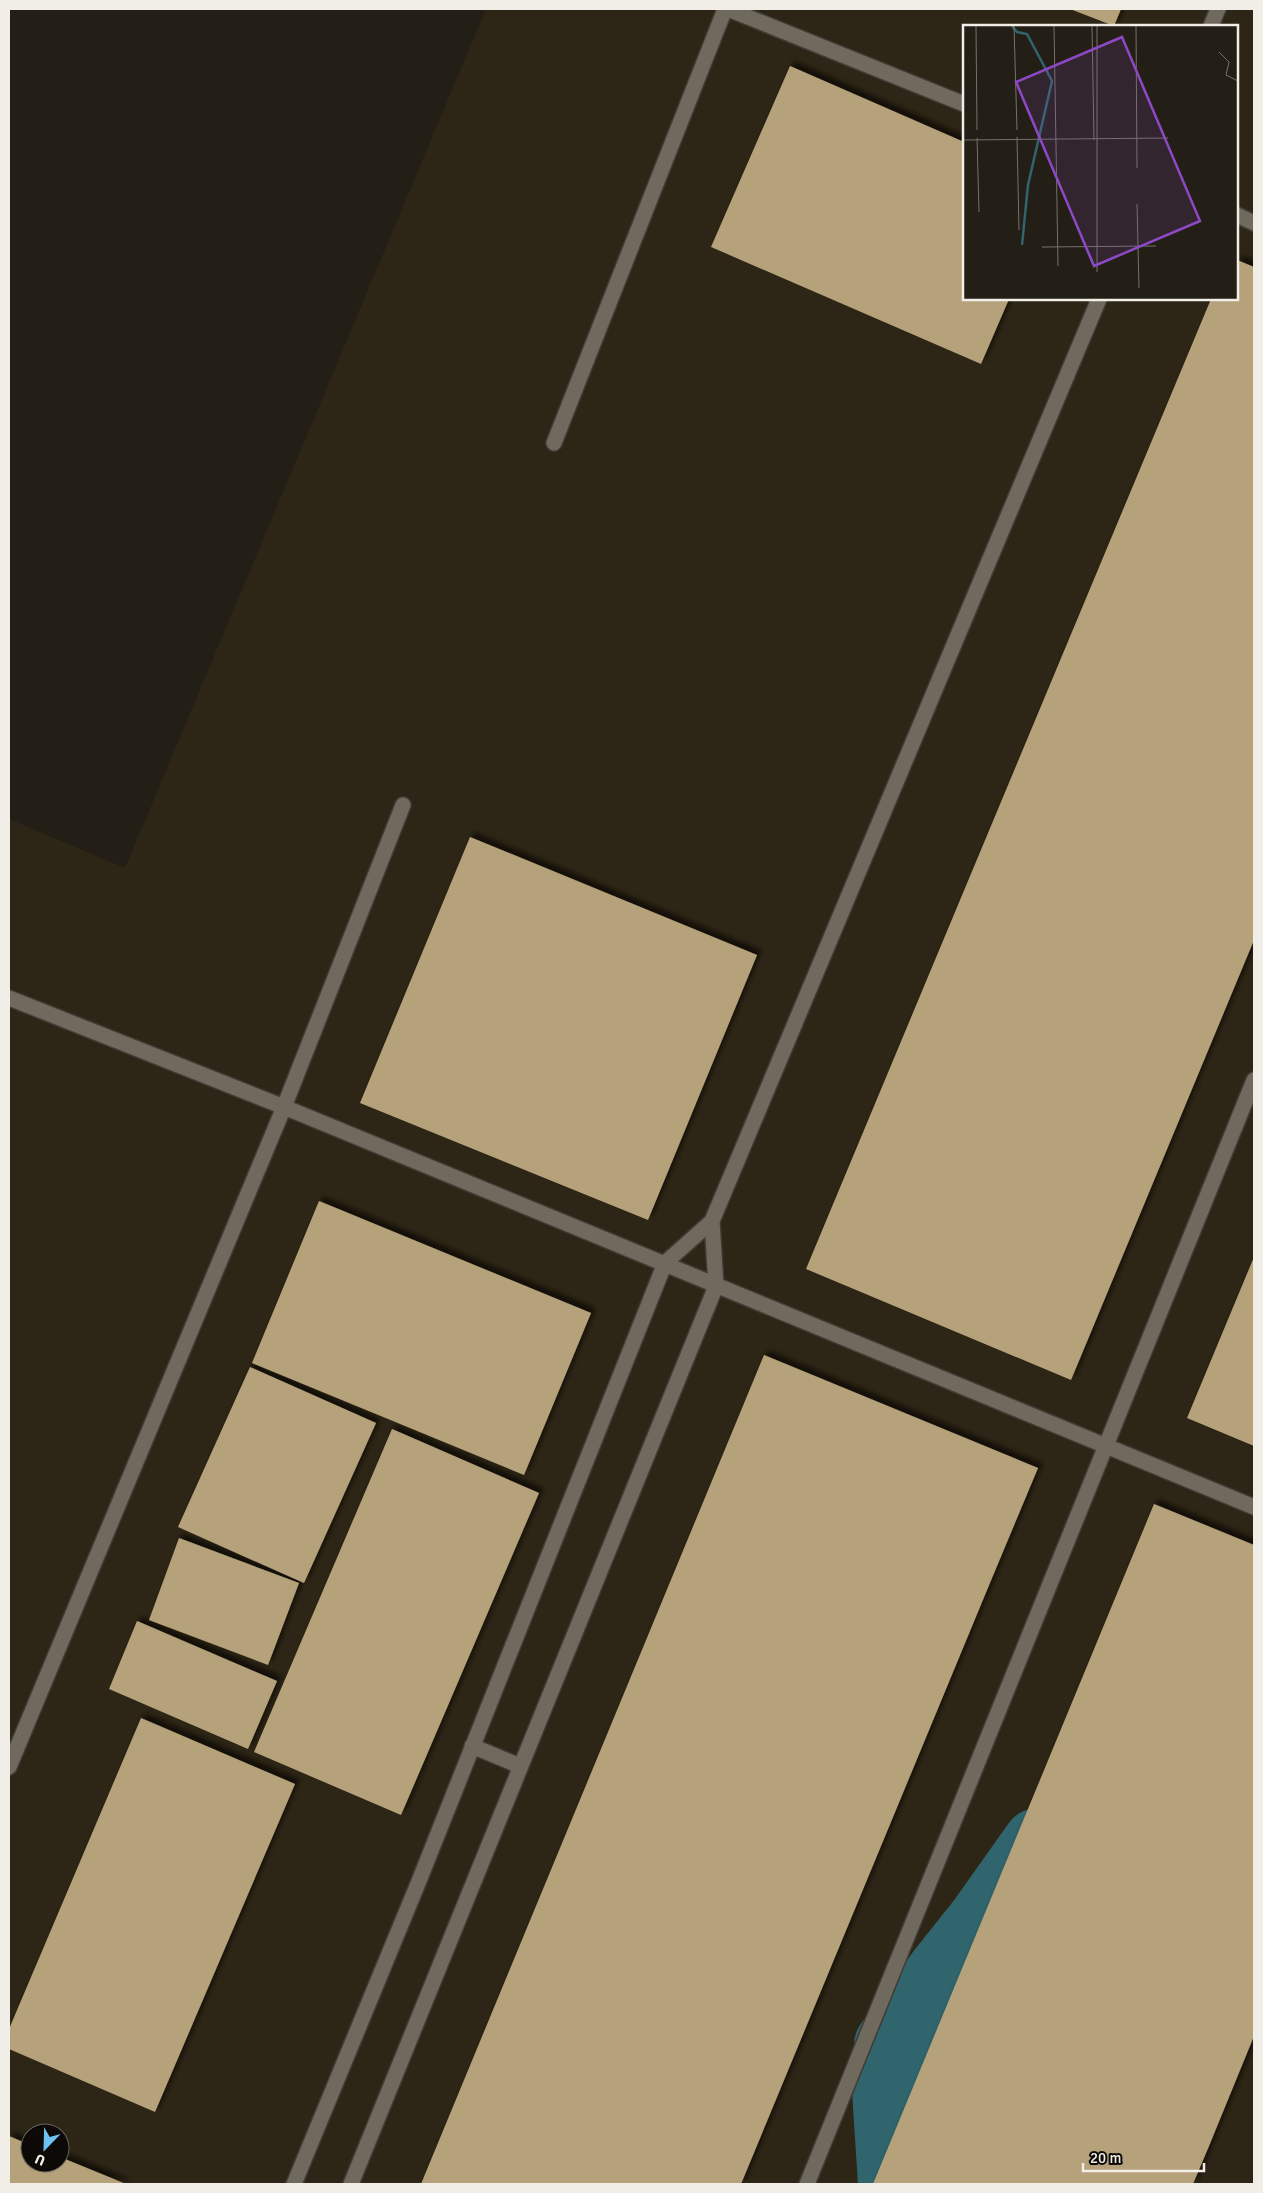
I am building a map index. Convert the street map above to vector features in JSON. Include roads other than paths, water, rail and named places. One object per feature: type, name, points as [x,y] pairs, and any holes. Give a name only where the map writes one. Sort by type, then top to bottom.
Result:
[{"type":"lane","points":[[554,443],[727,9],[963,104]]},
{"type":"lane","points":[[1211,25],[1218,9]]},
{"type":"lane","points":[[1238,215],[1254,223]]},
{"type":"lane","points":[[294,2184],[419,1881],[664,1263],[712,1220],[1099,300]]},
{"type":"lane","points":[[9,1767],[284,1106],[403,805]]},
{"type":"lane","points":[[9,998],[284,1106],[1254,1507]]},
{"type":"lane","points":[[807,2184],[1254,1080]]},
{"type":"lane","points":[[351,2184],[716,1286],[712,1220]]},
{"type":"lane","points":[[472,1746],[520,1766]]},
{"type":"waterway","points":[[894,2184],[888,2090],[890,2045],[943,1972],[982,1923],[1038,1844]]}]
